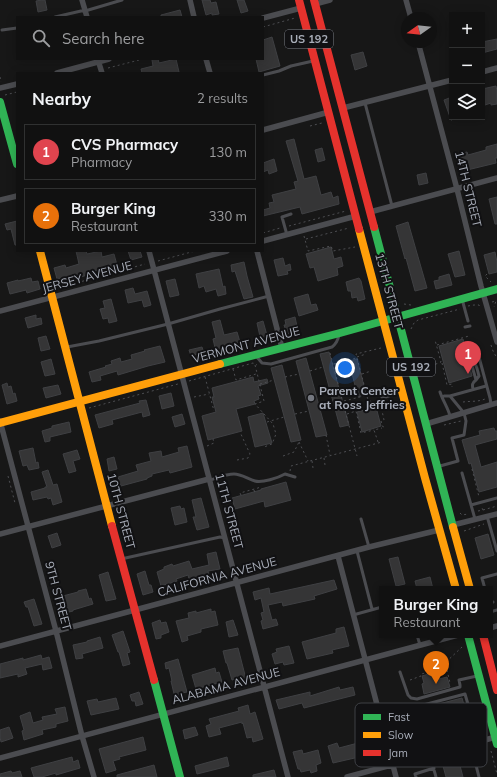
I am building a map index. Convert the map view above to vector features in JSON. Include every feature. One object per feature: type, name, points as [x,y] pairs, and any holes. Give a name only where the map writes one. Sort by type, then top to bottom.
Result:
[{"type":"main road","name":"13TH STREET","points":[[312,1],[321,27],[343,108],[469,586]]},
{"type":"main road","name":"13TH STREET","points":[[300,4],[329,112],[353,218],[384,320],[425,478],[455,586]]},
{"type":"main road","points":[[300,4],[312,14],[321,27]]},
{"type":"main road","points":[[323,90],[331,101],[337,106],[343,108]]},
{"type":"main road","points":[[3,99],[14,142],[16,157]]},
{"type":"main road","points":[[329,112],[341,119],[348,129]]},
{"type":"main road","name":"10TH STREET","points":[[40,252],[180,777]]},
{"type":"main road","name":"VERMONT AVENUE","points":[[0,422],[182,379],[254,355],[497,290]]},
{"type":"main road","points":[[405,401],[416,416],[426,424]]},
{"type":"main road","points":[[412,427],[422,430],[432,444]]},
{"type":"main road","points":[[425,478],[433,485],[443,518],[453,525]]},
{"type":"main road","points":[[439,530],[450,539],[458,567],[466,572]]},
{"type":"main road","points":[[469,638],[486,703]]},
{"type":"main road","points":[[478,638],[488,653]]},
{"type":"main road","points":[[484,638],[496,678],[497,690]]},
{"type":"main road","points":[[487,706],[496,739]]},
{"type":"street","points":[[82,0],[87,16]]},
{"type":"street","points":[[190,0],[194,16]]},
{"type":"street","points":[[312,1],[330,0]]},
{"type":"street","points":[[406,0],[409,12]]},
{"type":"street","points":[[264,18],[300,4]]},
{"type":"street","name":"14TH STREET","points":[[420,48],[497,342]]},
{"type":"street","points":[[60,72],[98,60],[101,72]]},
{"type":"street","points":[[206,60],[210,72]]},
{"type":"street","points":[[485,71],[497,68]]},
{"type":"street","points":[[343,108],[449,81]]},
{"type":"street","points":[[0,88],[16,84]]},
{"type":"street","points":[[264,130],[329,112]]},
{"type":"street","points":[[370,212],[497,178]]},
{"type":"street","points":[[0,200],[16,196]]},
{"type":"street","points":[[264,241],[353,218]]},
{"type":"street","name":"11TH STREET","points":[[149,252],[288,777]]},
{"type":"street","name":"JERSEY AVENUE","points":[[0,311],[223,252]]},
{"type":"street","points":[[257,252],[282,348]]},
{"type":"street","points":[[426,424],[497,403]]},
{"type":"street","name":"9TH STREET","points":[[0,422],[94,777]]},
{"type":"street","points":[[0,534],[209,479]]},
{"type":"street","points":[[453,525],[497,514]]},
{"type":"street","name":"CALIFORNIA AVENUE","points":[[0,646],[439,530]]},
{"type":"street","points":[[338,556],[376,703]]},
{"type":"street","name":"ALABAMA AVENUE","points":[[0,758],[264,688],[441,638]]},
{"type":"street","points":[[347,777],[385,767]]},
{"type":"street","points":[[394,767],[396,777]]},
{"type":"lane","points":[[58,16],[85,11],[122,0]]},
{"type":"lane","points":[[2,30],[16,28]]},
{"type":"lane","points":[[264,75],[315,60]]},
{"type":"lane","points":[[365,103],[392,206]]},
{"type":"lane","points":[[287,235],[282,217],[291,214]]},
{"type":"lane","points":[[66,347],[99,341],[168,324],[268,296]]},
{"type":"lane","points":[[462,299],[468,320]]},
{"type":"lane","points":[[464,327],[470,326]]},
{"type":"lane","points":[[254,355],[262,363],[271,364],[332,347],[335,345],[340,333]]},
{"type":"lane","points":[[473,389],[473,382],[479,376],[477,366],[471,360],[472,350],[476,346],[491,405]]},
{"type":"lane","points":[[444,396],[450,396],[486,386]]},
{"type":"lane","points":[[440,392],[450,417]]},
{"type":"lane","points":[[382,398],[396,394]]},
{"type":"lane","points":[[438,467],[458,461],[452,438],[464,435],[466,421],[464,413],[450,396]]},
{"type":"lane","points":[[462,473],[475,520]]},
{"type":"lane","points":[[209,479],[232,474],[255,481],[280,477],[285,474],[296,477]]},
{"type":"lane","points":[[471,505],[497,498]]},
{"type":"lane","points":[[487,516],[497,551]]},
{"type":"lane","points":[[361,519],[370,547]]},
{"type":"lane","points":[[121,559],[220,537],[225,538]]},
{"type":"lane","points":[[357,551],[372,609]]},
{"type":"lane","points":[[484,586],[482,578],[497,574]]},
{"type":"lane","points":[[353,615],[379,608]]},
{"type":"lane","points":[[418,638],[420,645]]},
{"type":"lane","points":[[400,672],[408,695],[411,698],[417,699],[460,687],[459,680],[479,676]]},
{"type":"lane","points":[[370,680],[377,678]]},
{"type":"lane","points":[[431,703],[465,694],[468,703]]},
{"type":"lane","points":[[476,767],[479,777]]},
{"type":"lane","points":[[416,777],[415,774],[434,768],[436,777]]},
{"type":"path","points":[[101,72],[140,60]]},
{"type":"path","points":[[3,99],[16,92]]},
{"type":"path","points":[[310,126],[324,122]]},
{"type":"path","points":[[264,233],[347,211],[353,218],[352,227],[305,239]]},
{"type":"path","points":[[304,236],[308,251],[331,246],[333,251],[357,246]]},
{"type":"path","points":[[56,288],[191,252]]},
{"type":"path","points":[[402,303],[407,305],[415,305]]},
{"type":"path","points":[[437,345],[469,336]]},
{"type":"path","points":[[435,340],[447,385],[452,384],[452,387]]},
{"type":"path","points":[[383,347],[356,354],[368,400],[381,406],[384,420],[381,421],[383,427]]},
{"type":"path","points":[[330,351],[357,456]]},
{"type":"path","points":[[333,364],[366,354]]},
{"type":"path","points":[[419,372],[441,362]]},
{"type":"path","points":[[88,408],[182,379],[205,377],[253,364],[261,367]]},
{"type":"path","points":[[254,364],[264,401],[255,404],[273,424],[276,434],[272,444],[264,446]]},
{"type":"path","points":[[310,370],[323,367]]},
{"type":"path","points":[[232,369],[236,380],[257,374]]},
{"type":"path","points":[[361,374],[371,371]]},
{"type":"path","points":[[285,377],[299,374]]},
{"type":"path","points":[[205,377],[214,411]]},
{"type":"path","points":[[260,384],[274,380]]},
{"type":"path","points":[[343,402],[380,392]]},
{"type":"path","points":[[193,398],[209,393]]},
{"type":"path","points":[[458,404],[490,398]]},
{"type":"path","points":[[320,408],[333,404]]},
{"type":"path","points":[[295,414],[309,410]]},
{"type":"path","points":[[346,414],[356,411],[361,433],[386,426]]},
{"type":"path","points":[[267,422],[284,417]]},
{"type":"path","points":[[441,426],[461,421]]},
{"type":"path","points":[[374,430],[378,443]]},
{"type":"path","points":[[237,460],[248,458],[250,454],[240,432]]},
{"type":"path","points":[[326,435],[331,455]]},
{"type":"path","points":[[206,446],[214,443],[213,439]]},
{"type":"path","points":[[283,456],[294,452],[300,440]]},
{"type":"path","points":[[299,442],[308,462]]},
{"type":"path","points":[[289,475],[291,466],[382,442]]},
{"type":"path","points":[[324,457],[326,465]]},
{"type":"path","points":[[312,461],[313,468]]},
{"type":"path","points":[[241,495],[240,493],[261,486]]},
{"type":"path","points":[[254,489],[255,494]]},
{"type":"path","points":[[483,510],[497,506]]},
{"type":"path","points":[[462,531],[484,524],[489,524]]},
{"type":"path","points":[[450,683],[444,664],[463,646]]},
{"type":"path","points":[[410,680],[421,676],[421,674],[434,671],[435,673],[446,670]]},
{"type":"building","points":[[45,0],[47,10],[38,12],[36,1]]},
{"type":"building","points":[[202,0],[210,0],[211,3],[216,2],[219,14],[212,15],[212,13],[206,15]]},
{"type":"building","points":[[237,0],[244,0],[248,11],[241,13]]},
{"type":"building","points":[[180,10],[182,16],[161,16]]},
{"type":"building","points":[[272,37],[280,66],[259,72],[256,60],[264,60],[264,40]]},
{"type":"building","points":[[497,39],[497,49],[485,52],[485,41]]},
{"type":"building","points":[[363,52],[367,66],[355,70],[351,55]]},
{"type":"building","points":[[152,60],[158,60],[159,63],[176,60],[179,72],[142,72],[141,69],[153,66]]},
{"type":"building","points":[[496,86],[497,104],[491,105],[491,103],[485,105],[485,88]]},
{"type":"building","points":[[449,98],[449,114],[444,100]]},
{"type":"building","points":[[294,139],[304,179],[316,176],[321,195],[331,192],[333,198],[338,196],[339,204],[302,214],[300,207],[264,216],[264,210],[270,208],[269,203],[274,202],[272,195],[296,189],[294,182],[298,181],[286,141]]},
{"type":"building","points":[[497,144],[497,158],[495,158],[496,163],[463,171],[459,154],[467,152],[468,155],[486,150],[486,147]]},
{"type":"building","points":[[322,148],[325,160],[318,162],[315,150]]},
{"type":"building","points":[[274,159],[277,171],[269,174],[268,170],[264,172],[264,163]]},
{"type":"building","points":[[426,173],[428,183],[419,185],[417,175]]},
{"type":"building","points":[[497,197],[497,224],[495,224],[489,199]]},
{"type":"building","points":[[16,221],[16,245],[11,229],[7,230],[5,224]]},
{"type":"building","points":[[408,222],[427,288],[415,291],[396,226]]},
{"type":"building","points":[[331,247],[334,259],[341,257],[343,266],[337,268],[338,275],[318,281],[314,267],[310,268],[306,254]]},
{"type":"building","points":[[459,251],[465,275],[455,277],[448,254]]},
{"type":"building","points":[[76,252],[86,252],[87,254],[101,252],[102,257],[114,254],[117,265],[91,272],[91,274],[74,279],[73,275],[57,279],[54,268],[65,265],[66,268],[79,264]]},
{"type":"building","points":[[128,252],[140,252],[142,257],[131,260]]},
{"type":"building","points":[[495,252],[497,272],[489,274],[484,255]]},
{"type":"building","points":[[283,258],[285,266],[290,264],[291,270],[287,271],[288,274],[278,276],[274,260]]},
{"type":"building","points":[[244,262],[253,297],[244,299],[235,271],[232,272],[231,265]]},
{"type":"building","points":[[219,269],[226,294],[218,296],[216,289],[206,292],[204,286],[199,288],[196,274]]},
{"type":"building","points":[[449,274],[452,285],[436,289],[434,281],[439,280],[439,277]]},
{"type":"building","points":[[31,278],[32,282],[38,281],[40,289],[27,293],[26,290],[10,294],[7,283]]},
{"type":"building","points":[[359,278],[365,299],[358,301],[357,297],[352,298],[351,291],[348,291],[346,282]]},
{"type":"building","points":[[175,279],[179,295],[170,297],[166,281]]},
{"type":"building","points":[[133,288],[135,294],[147,291],[151,305],[144,307],[142,300],[128,303],[125,290]]},
{"type":"building","points":[[308,294],[311,305],[316,304],[318,310],[299,316],[294,298]]},
{"type":"building","points":[[111,299],[117,321],[109,323],[108,318],[103,319],[100,309],[105,308],[103,301]]},
{"type":"building","points":[[36,315],[36,319],[41,318],[42,324],[28,328],[25,318]]},
{"type":"building","points":[[295,317],[298,331],[287,334],[284,325],[286,325],[285,320]]},
{"type":"building","points":[[220,320],[224,335],[237,332],[240,342],[224,346],[225,350],[216,352],[213,339],[216,338],[212,322]]},
{"type":"building","points":[[263,321],[268,339],[261,341],[257,323]]},
{"type":"building","points":[[46,336],[50,349],[41,351],[38,338]]},
{"type":"building","points":[[463,339],[472,376],[449,383],[439,346]]},
{"type":"building","points":[[160,346],[165,362],[118,375],[117,371],[100,376],[101,380],[92,382],[89,372],[112,364],[111,361],[120,358],[121,362],[132,359],[131,355]]},
{"type":"building","points":[[202,347],[204,353],[191,356],[189,350]]},
{"type":"building","name":"Parent Center at Ross Jeffries","points":[[329,352],[349,425],[340,427],[320,354]]},
{"type":"building","name":"Parent Center at Ross Jeffries","points":[[306,358],[327,435],[316,437],[296,361]]},
{"type":"building","points":[[51,359],[55,374],[45,376],[41,362]]},
{"type":"building","name":"Parent Center at Ross Jeffries","points":[[357,359],[366,394],[358,397],[350,366],[346,367],[345,362]]},
{"type":"building","name":"Parent Center at Ross Jeffries","points":[[282,365],[301,440],[291,442],[271,368]]},
{"type":"building","points":[[253,377],[254,382],[267,379],[268,383],[258,386],[261,395],[258,396],[259,399],[254,401],[255,404],[236,409],[242,431],[208,440],[202,416],[216,412],[212,397],[214,397],[212,388]]},
{"type":"building","points":[[7,383],[8,387],[11,386],[13,394],[15,393],[17,401],[7,404],[2,385]]},
{"type":"building","points":[[58,385],[61,394],[46,398],[43,388]]},
{"type":"building","points":[[171,393],[174,406],[162,409],[159,396]]},
{"type":"building","points":[[146,400],[150,415],[143,417],[142,412],[112,420],[113,424],[99,428],[95,415]]},
{"type":"building","points":[[376,407],[381,426],[362,432],[357,412]]},
{"type":"building","points":[[263,413],[272,443],[255,447],[248,417]]},
{"type":"building","points":[[182,414],[185,424],[175,427],[172,417]]},
{"type":"building","points":[[69,422],[71,432],[50,437],[50,441],[45,442],[42,431],[52,428],[52,426]]},
{"type":"building","points":[[494,428],[495,431],[497,431],[497,439],[475,445],[481,467],[497,462],[497,487],[479,492],[471,463],[469,464],[462,440],[480,435],[479,431]]},
{"type":"building","points":[[187,446],[192,467],[170,473],[169,470],[152,474],[152,476],[147,479],[121,486],[118,477],[138,471],[136,465],[151,461],[149,453],[161,451],[162,457],[179,452],[178,448]]},
{"type":"building","points":[[33,448],[36,463],[38,462],[39,468],[29,470],[27,465],[23,466],[19,451]]},
{"type":"building","points":[[77,450],[80,459],[73,461],[76,471],[69,473],[63,454]]},
{"type":"building","points":[[114,457],[117,469],[109,471],[107,459]]},
{"type":"building","points":[[48,470],[53,485],[57,484],[62,502],[53,505],[51,498],[48,499],[47,497],[33,500],[31,492],[47,487],[42,472]]},
{"type":"building","points":[[286,482],[291,500],[265,507],[264,501],[235,509],[232,498]]},
{"type":"building","points":[[201,498],[209,527],[197,530],[193,517],[196,517],[192,500]]},
{"type":"building","points":[[180,506],[181,509],[184,508],[187,522],[175,525],[171,508]]},
{"type":"building","points":[[57,533],[61,545],[52,548],[48,536]]},
{"type":"building","points":[[488,534],[494,555],[481,559],[475,538]]},
{"type":"building","points":[[216,552],[220,569],[208,571],[209,577],[197,580],[197,577],[189,579],[188,575],[176,579],[177,581],[161,586],[157,572],[164,569],[164,567],[189,561],[192,569],[209,565],[207,554]]},
{"type":"building","points":[[398,557],[405,584],[396,586],[389,559]]},
{"type":"building","points":[[145,571],[149,585],[151,585],[153,592],[143,595],[137,574]]},
{"type":"building","points":[[108,572],[116,599],[106,601],[99,575]]},
{"type":"building","points":[[430,577],[432,586],[416,586],[415,581]]},
{"type":"building","points":[[334,580],[337,589],[314,596],[315,599],[283,606],[282,602],[268,605],[272,620],[276,619],[278,625],[263,629],[261,613],[264,612],[261,598],[255,600],[253,592],[269,588],[270,594]]},
{"type":"building","points":[[86,589],[89,599],[91,598],[93,604],[61,614],[58,605],[61,604],[59,597]]},
{"type":"building","points":[[34,599],[42,624],[34,626],[28,607],[26,607],[24,602]]},
{"type":"building","points":[[211,609],[211,612],[215,611],[218,625],[201,629],[201,632],[187,636],[188,640],[182,642],[176,621],[189,618],[188,613],[196,611],[196,613]]},
{"type":"building","points":[[160,620],[161,623],[166,622],[169,632],[161,635],[161,638],[156,639],[152,623]]},
{"type":"building","points":[[233,620],[238,635],[229,637],[226,622]]},
{"type":"building","points":[[344,627],[349,646],[332,650],[333,653],[307,659],[302,642],[336,633],[336,629]]},
{"type":"building","points":[[123,631],[130,652],[127,653],[130,664],[123,666],[112,635]]},
{"type":"building","points":[[100,637],[103,648],[82,654],[83,658],[76,659],[73,645]]},
{"type":"building","points":[[289,646],[294,663],[284,665],[283,662],[275,664],[272,654],[277,652],[276,649]]},
{"type":"building","points":[[238,648],[246,679],[239,681],[239,678],[232,680],[223,651]]},
{"type":"building","points":[[41,655],[42,659],[49,657],[52,668],[43,670],[42,664],[25,668],[27,674],[18,677],[18,674],[0,678],[0,664]]},
{"type":"building","points":[[178,659],[187,692],[182,693],[182,696],[175,698],[169,668],[166,669],[165,663]]},
{"type":"building","points":[[215,668],[216,673],[219,672],[222,682],[196,689],[192,675]]},
{"type":"building","points":[[432,673],[434,678],[438,677],[439,679],[447,677],[450,687],[424,694],[422,684],[424,683],[422,676]]},
{"type":"building","points":[[339,687],[340,690],[353,687],[355,695],[304,708],[302,703],[279,709],[276,700],[310,692],[310,696]]},
{"type":"building","points":[[139,692],[143,704],[136,706],[135,701],[132,701],[130,695]]},
{"type":"building","points":[[116,698],[119,709],[91,715],[87,701],[97,699],[98,702]]},
{"type":"building","points":[[462,698],[463,703],[443,703]]},
{"type":"building","points":[[248,705],[250,714],[255,712],[263,739],[253,742],[252,737],[247,738],[242,722],[219,728],[221,734],[209,737],[206,726],[211,724],[209,719],[239,711],[238,708]]},
{"type":"building","points":[[65,707],[68,721],[56,724],[56,727],[42,730],[43,734],[24,740],[22,731],[24,730],[20,716],[30,712],[33,723],[43,720],[42,717],[57,714],[55,709]]},
{"type":"building","points":[[9,727],[13,738],[1,742],[0,730]]},
{"type":"building","points":[[195,727],[198,735],[185,739],[183,730]]},
{"type":"building","points":[[143,737],[146,750],[119,757],[120,759],[113,761],[116,770],[106,773],[99,749]]},
{"type":"building","points":[[337,743],[339,748],[355,744],[355,758],[333,763],[328,746]]},
{"type":"building","points":[[302,750],[303,754],[318,750],[321,763],[316,765],[317,771],[311,773],[310,770],[301,772],[300,769],[298,769],[293,752]]},
{"type":"building","points":[[72,757],[73,762],[78,760],[80,768],[56,775],[56,773],[42,777],[34,777],[31,768]]},
{"type":"building","points":[[227,757],[229,766],[197,774],[195,766]]},
{"type":"building","points":[[154,765],[157,777],[117,777],[117,775]]},
{"type":"building","points":[[443,767],[460,767],[463,777],[446,777]]},
{"type":"building","points":[[274,770],[276,777],[253,777],[253,775]]},
{"type":"building","points":[[11,771],[12,773],[20,771],[22,777],[0,777],[0,774]]},
{"type":"traffic: fast","points":[[0,102],[16,160]]},
{"type":"traffic: fast","points":[[374,227],[453,527]]},
{"type":"traffic: fast","points":[[220,364],[340,333],[497,289]]},
{"type":"traffic: fast","points":[[469,638],[486,703]]},
{"type":"traffic: fast","points":[[154,680],[180,777]]},
{"type":"traffic: fast","points":[[487,706],[497,744]]},
{"type":"traffic: slow","points":[[359,229],[455,586]]},
{"type":"traffic: slow","points":[[40,252],[112,526]]},
{"type":"traffic: slow","points":[[0,423],[220,364]]},
{"type":"traffic: slow","points":[[453,527],[469,586]]},
{"type":"traffic: jam","points":[[299,0],[359,229]]},
{"type":"traffic: jam","points":[[314,0],[374,227]]},
{"type":"traffic: jam","points":[[112,526],[154,680]]},
{"type":"traffic: jam","points":[[484,638],[497,690]]},
{"type":"place","name":"CVS Pharmacy","points":[[468,374]]},
{"type":"place","name":"Parent Center at Ross Jeffries","points":[[311,398]]},
{"type":"place","name":"Burger King","points":[[436,684]]}]
